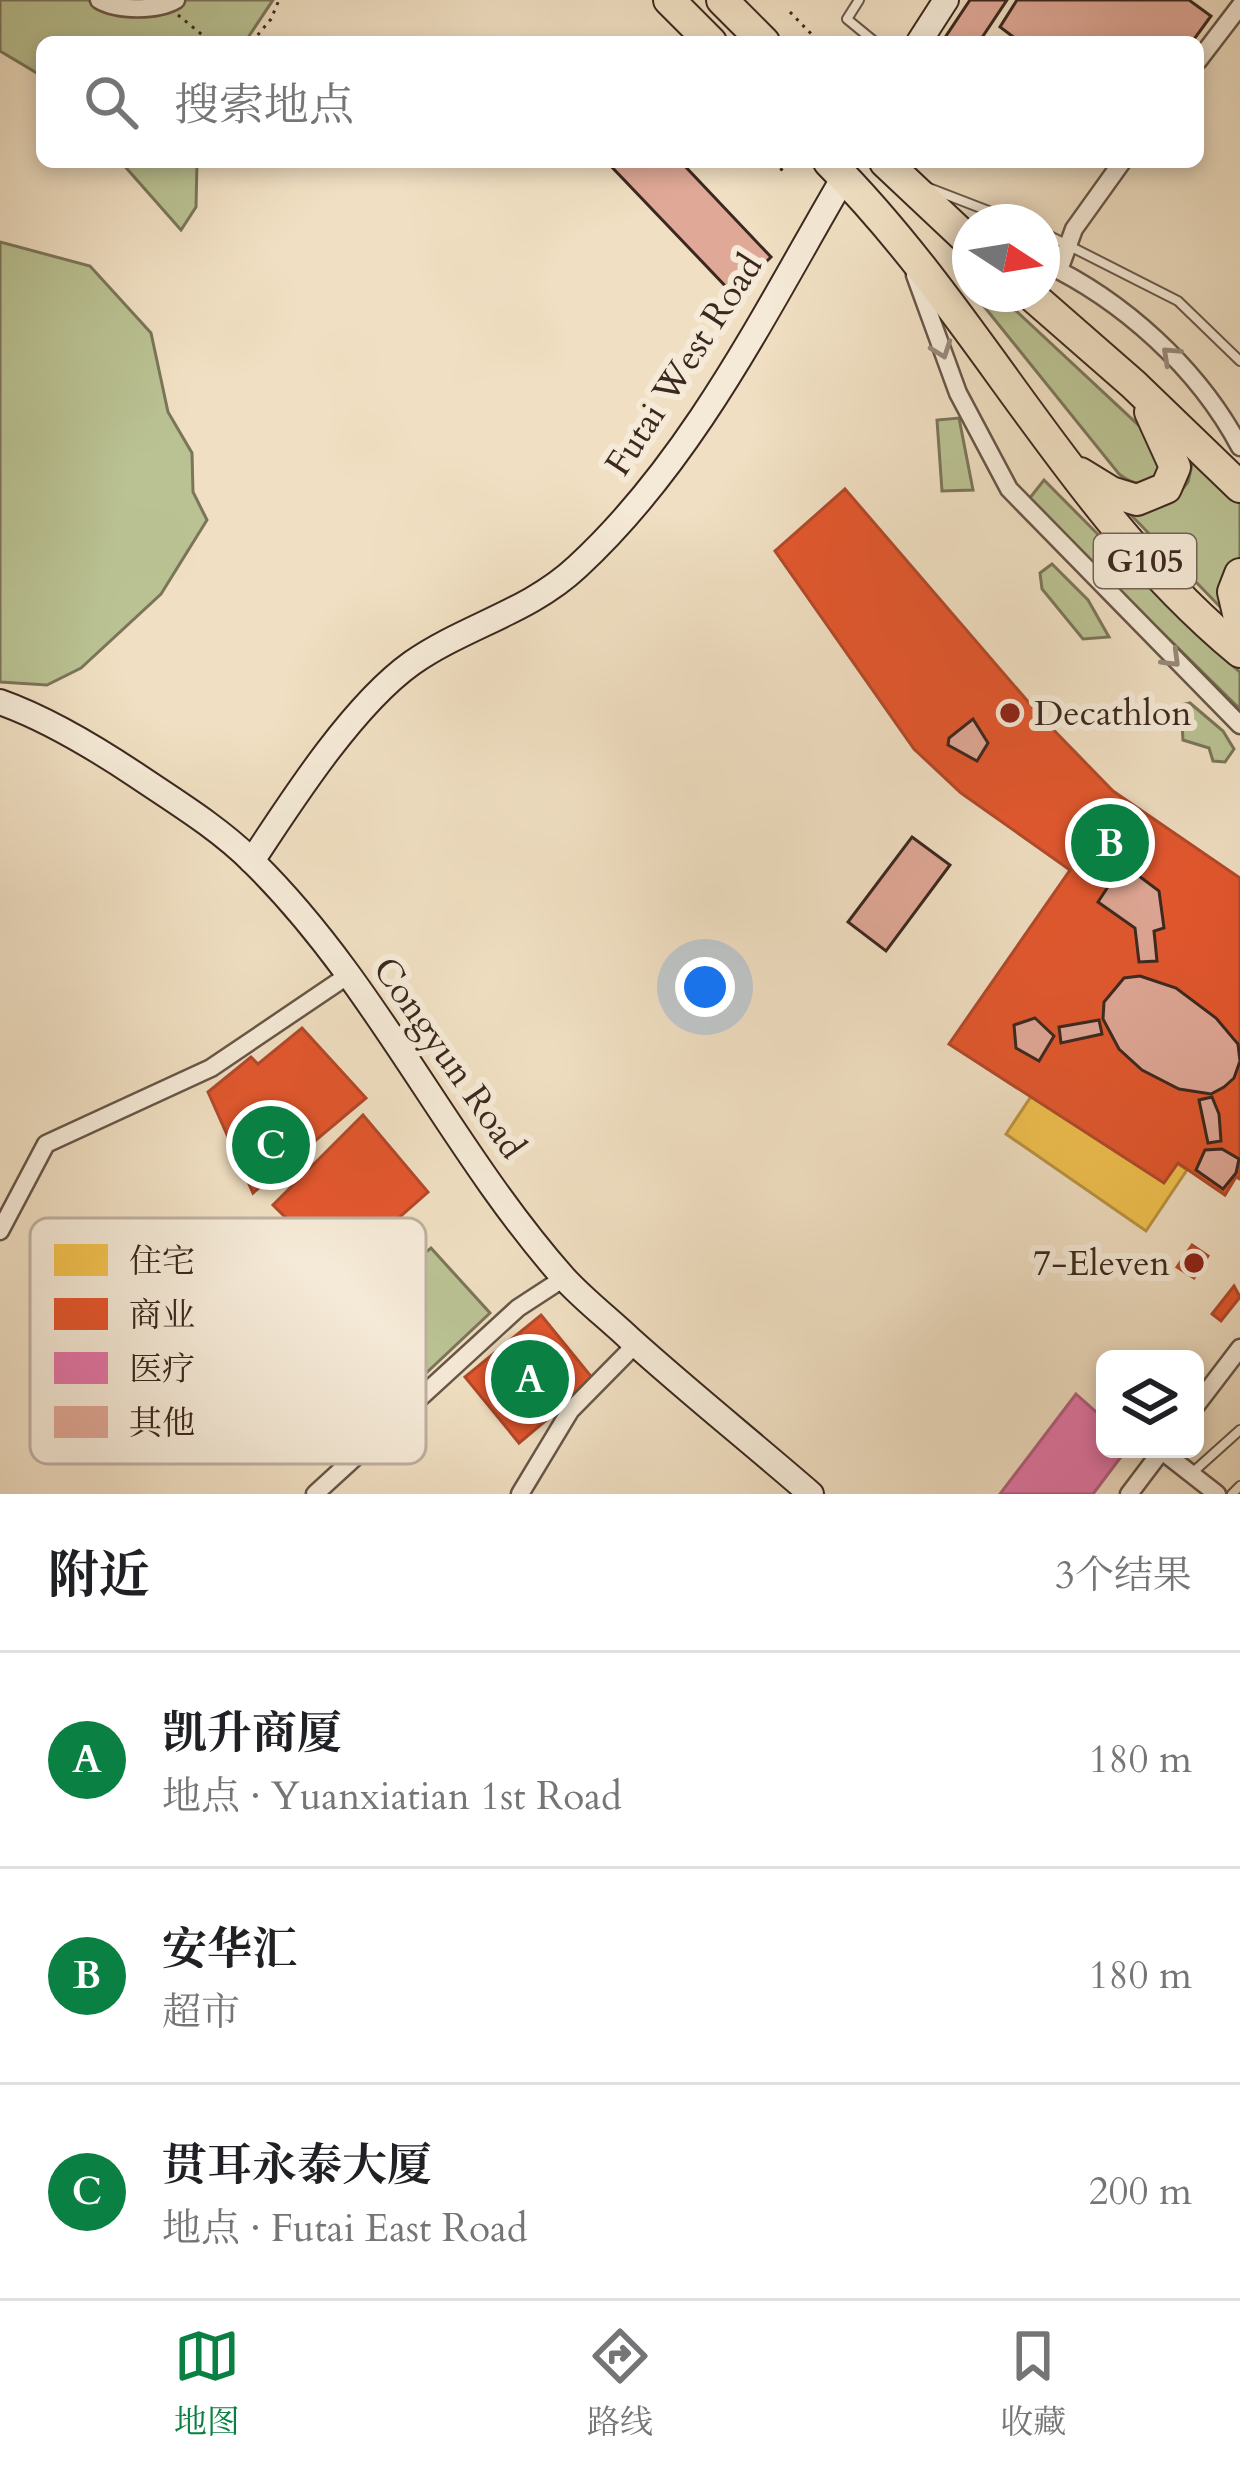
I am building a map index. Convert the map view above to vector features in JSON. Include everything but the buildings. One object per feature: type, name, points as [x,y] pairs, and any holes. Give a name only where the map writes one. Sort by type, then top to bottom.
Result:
[{"type":"highway","points":[[669,0],[705,36]]},
{"type":"highway","points":[[722,0],[758,36]]},
{"type":"highway","name":"G105","points":[[837,170],[902,240],[1124,540],[1240,652]]},
{"type":"highway","points":[[894,170],[952,223]]},
{"type":"highway","points":[[1051,312],[1240,487]]},
{"type":"highway","points":[[1060,459],[1124,497],[1149,499],[1166,488],[1175,467],[1172,455],[1133,384]]},
{"type":"highway","points":[[1240,574],[1233,592],[1240,622]]},
{"type":"street","points":[[99,0],[110,7],[172,3]]},
{"type":"street","points":[[923,36],[946,0]]},
{"type":"street","points":[[1204,52],[1235,5]]},
{"type":"street","points":[[1060,252],[1118,168]]},
{"type":"street","name":"Futai West Road","points":[[252,861],[294,798],[388,682],[448,641],[550,590],[606,539],[658,481],[837,170]]},
{"type":"street","points":[[902,240],[958,393],[1009,489],[1240,725]]},
{"type":"street","points":[[1060,273],[1114,308],[1179,362],[1240,447]]},
{"type":"street","name":"Congyun Road","points":[[0,702],[35,716],[121,765],[252,861],[347,976],[564,1278],[733,1432],[811,1494]]},
{"type":"street","points":[[0,1231],[46,1144],[211,1068],[347,976]]},
{"type":"street","points":[[426,1392],[518,1308],[564,1278]]},
{"type":"street","points":[[520,1494],[569,1411],[636,1344]]},
{"type":"street","points":[[1204,1395],[1240,1348]]},
{"type":"street","points":[[1130,1494],[1157,1458]]},
{"type":"street","points":[[1172,1458],[1217,1494]]},
{"type":"street","points":[[315,1494],[348,1464]]},
{"type":"lane","points":[[860,0],[847,19],[868,36]]},
{"type":"lane","points":[[894,170],[974,204]]},
{"type":"lane","points":[[1060,240],[1178,301],[1240,361]]},
{"type":"lane","points":[[1191,1474],[1240,1430]]},
{"type":"lane","points":[[1232,1494],[1240,1486]]},
{"type":"path","points":[[257,36],[279,0]]},
{"type":"path","points":[[172,3],[205,36]]},
{"type":"path","points":[[790,12],[813,36]]},
{"type":"path","points":[[780,168],[784,172]]},
{"type":"green space","points":[[0,0],[273,0],[249,36],[36,36],[36,72],[0,51]]},
{"type":"green space","points":[[126,168],[197,168],[196,207],[181,230]]},
{"type":"green space","points":[[0,242],[90,266],[151,333],[168,412],[192,453],[193,492],[207,520],[161,594],[81,668],[47,685],[0,682]]},
{"type":"green space","points":[[988,312],[1017,312],[1149,435],[1162,466],[1154,478],[1138,483],[1119,474]]},
{"type":"green space","points":[[959,418],[973,490],[942,491],[937,420]]},
{"type":"green space","points":[[1194,456],[1240,504],[1240,565],[1225,612],[1131,515],[1173,501],[1188,482]]},
{"type":"green space","points":[[1044,480],[1240,672],[1240,709],[1035,507],[1029,499]]},
{"type":"green space","points":[[1052,564],[1088,600],[1109,637],[1083,639],[1042,589],[1040,573]]},
{"type":"green space","points":[[1190,703],[1223,731],[1234,749],[1225,762],[1213,761],[1209,748],[1183,740],[1181,705]]},
{"type":"green space","points":[[431,1248],[490,1313],[426,1373],[426,1252]]},
{"type":"place","name":"Decathlon","points":[[1010,713]]},
{"type":"place","name":"安华汇","points":[[1110,843]]},
{"type":"place","name":"贯耳永泰大厦","points":[[271,1145]]},
{"type":"place","name":"7-Eleven","points":[[1194,1263]]},
{"type":"place","name":"凯升商厦","points":[[530,1379]]}]
